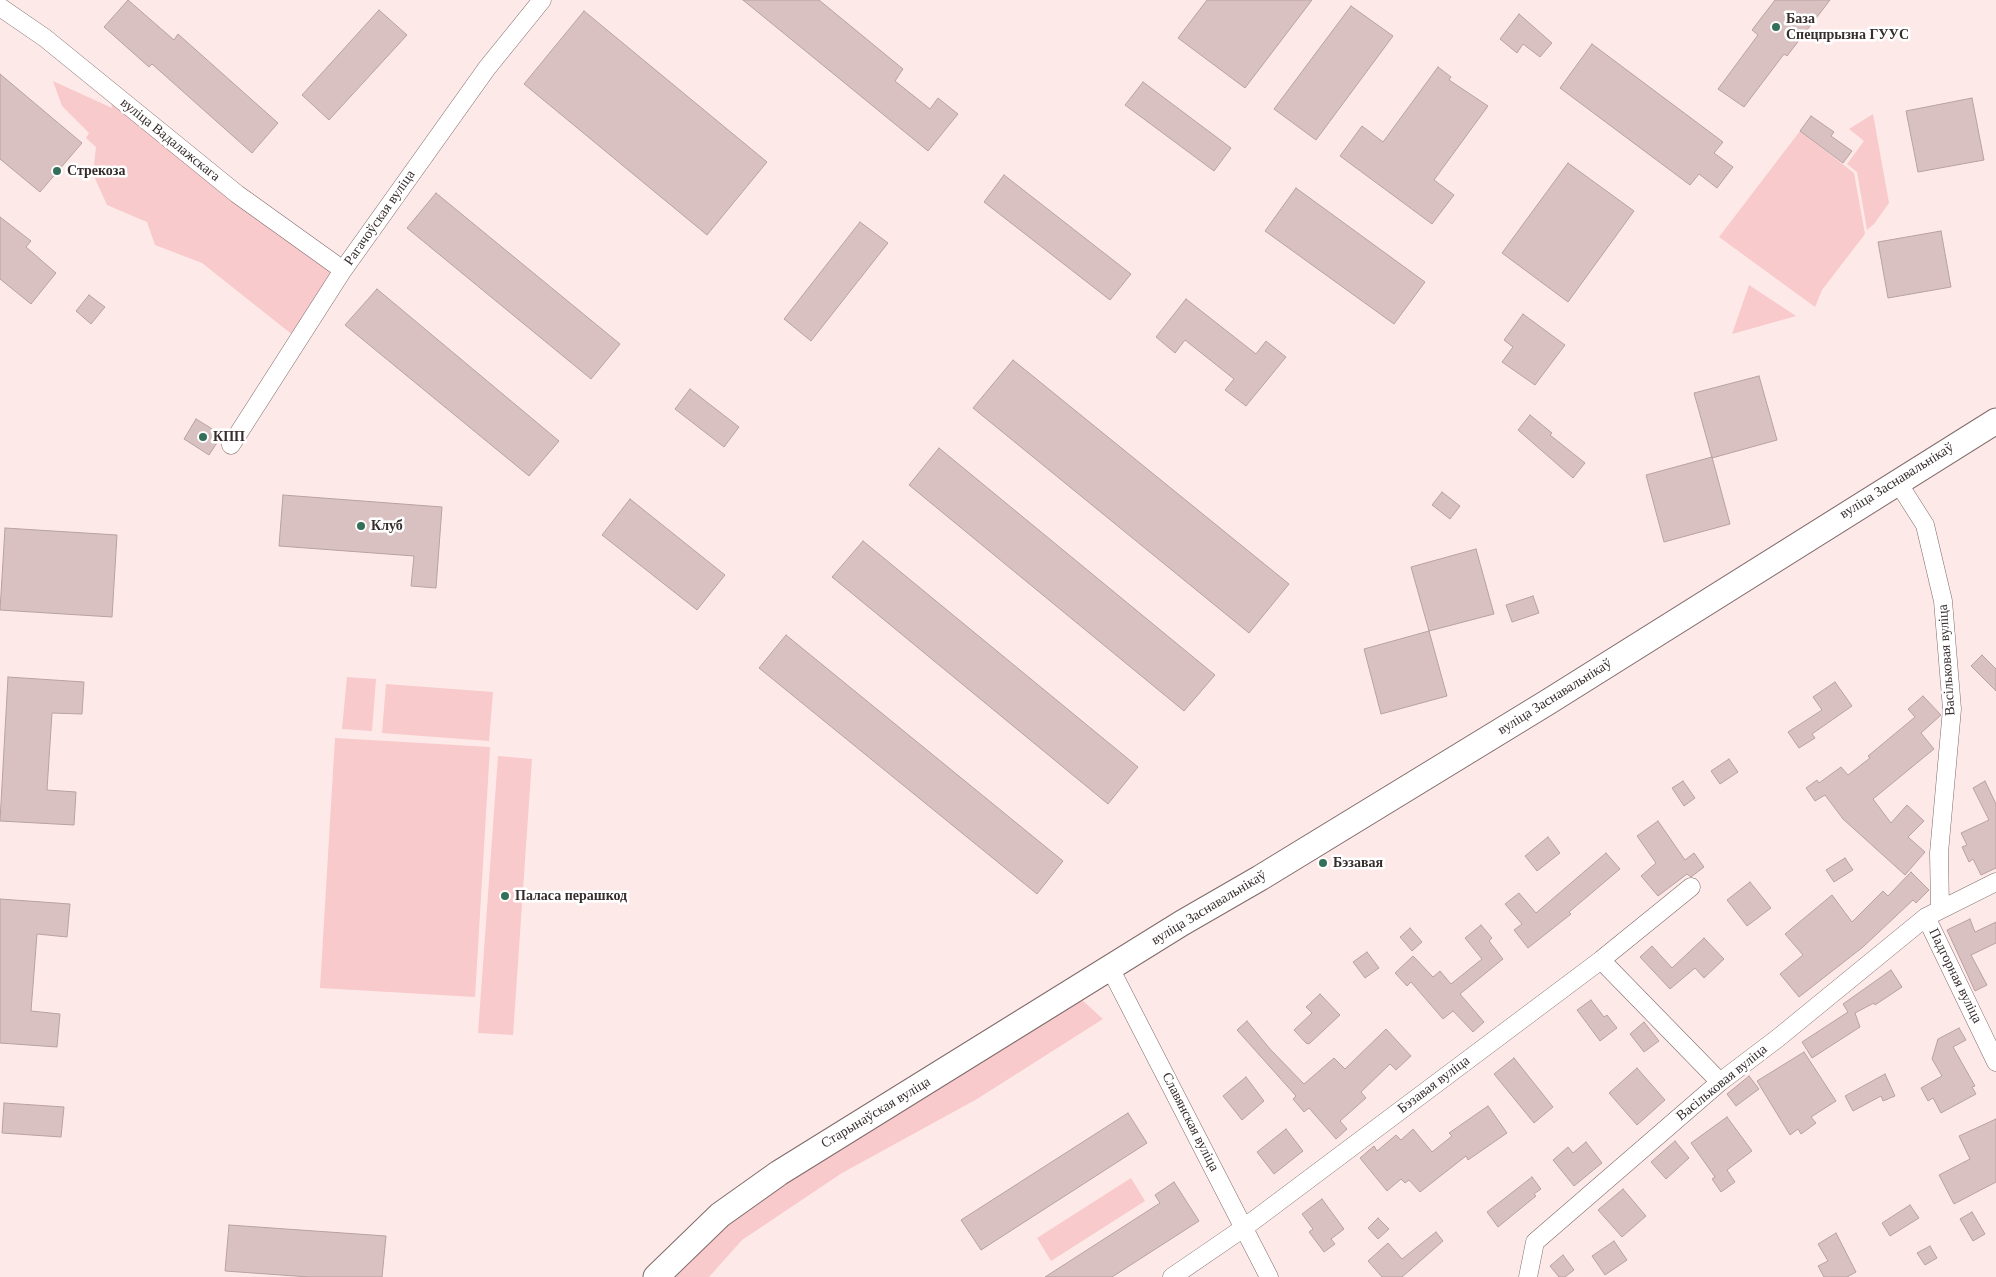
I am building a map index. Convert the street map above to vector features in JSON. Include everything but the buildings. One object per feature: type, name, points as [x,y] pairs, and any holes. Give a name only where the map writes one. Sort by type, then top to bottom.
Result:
[{"type":"main road","name":"вуліца Заснавальнікаў","points":[[1110,968],[1554,698],[1897,481],[1996,421]]},
{"type":"main road","name":"Старынаўская вуліца","points":[[656,1277],[704,1229],[754,1189],[1110,968]]},
{"type":"street","name":"Рагачоўская вуліца","points":[[230,445],[343,270],[487,68],[542,0]]},
{"type":"street","name":"вуліца Вадалажскага","points":[[0,7],[45,38],[237,194],[343,270]]},
{"type":"street","name":"Васільковая вуліца","points":[[1897,481],[1925,525],[1943,601],[1952,709],[1933,912]]},
{"type":"street","name":"Васільковая вуліца","points":[[1528,1277],[1535,1242],[1720,1082],[1778,1038],[1933,912],[1996,882]]},
{"type":"street","name":"Бэзавая вуліца","points":[[1172,1277],[1244,1227],[1601,960],[1691,887]]},
{"type":"street","name":"Падгорная вуліца","points":[[1933,912],[1996,1062]]},
{"type":"street","points":[[1601,960],[1720,1082]]},
{"type":"street","name":"Славянская вуліца","points":[[1110,968],[1268,1277]]},
{"type":"shaded area","points":[[53,81],[112,108],[111,101],[343,270],[299,340],[202,263],[155,245],[147,222],[107,205],[93,174],[96,147],[86,138],[89,133],[62,106]]},
{"type":"shaded area","points":[[1873,114],[1889,203],[1874,224],[1867,230],[1857,172],[1847,164],[1864,141],[1849,129]]},
{"type":"shaded area","points":[[1800,131],[1854,173],[1865,234],[1822,290],[1815,307],[1719,237]]},
{"type":"shaded area","points":[[1749,285],[1796,316],[1732,334]]},
{"type":"shaded area","points":[[347,677],[376,679],[372,731],[342,729]]},
{"type":"shaded area","points":[[386,684],[493,692],[489,741],[382,733]]},
{"type":"shaded area","points":[[335,738],[490,747],[475,997],[320,988]]},
{"type":"shaded area","name":"Паласа перашкод","points":[[498,756],[532,759],[513,1035],[478,1033]]},
{"type":"shaded area","points":[[1080,998],[1103,1019],[977,1099],[842,1173],[742,1240],[709,1277],[669,1277],[761,1194]]},
{"type":"shaded area","points":[[1131,1178],[1145,1201],[1051,1261],[1037,1238]]},
{"type":"place","name":"База Спецпрызна ГУУС","points":[[1776,27]]},
{"type":"place","name":"Стрекоза","points":[[57,171]]},
{"type":"place","name":"КПП","points":[[203,437]]},
{"type":"place","name":"Клуб","points":[[361,526]]},
{"type":"place","name":"Бэзавая","points":[[1323,863]]},
{"type":"place","name":"Паласа перашкод","points":[[505,896]]}]
